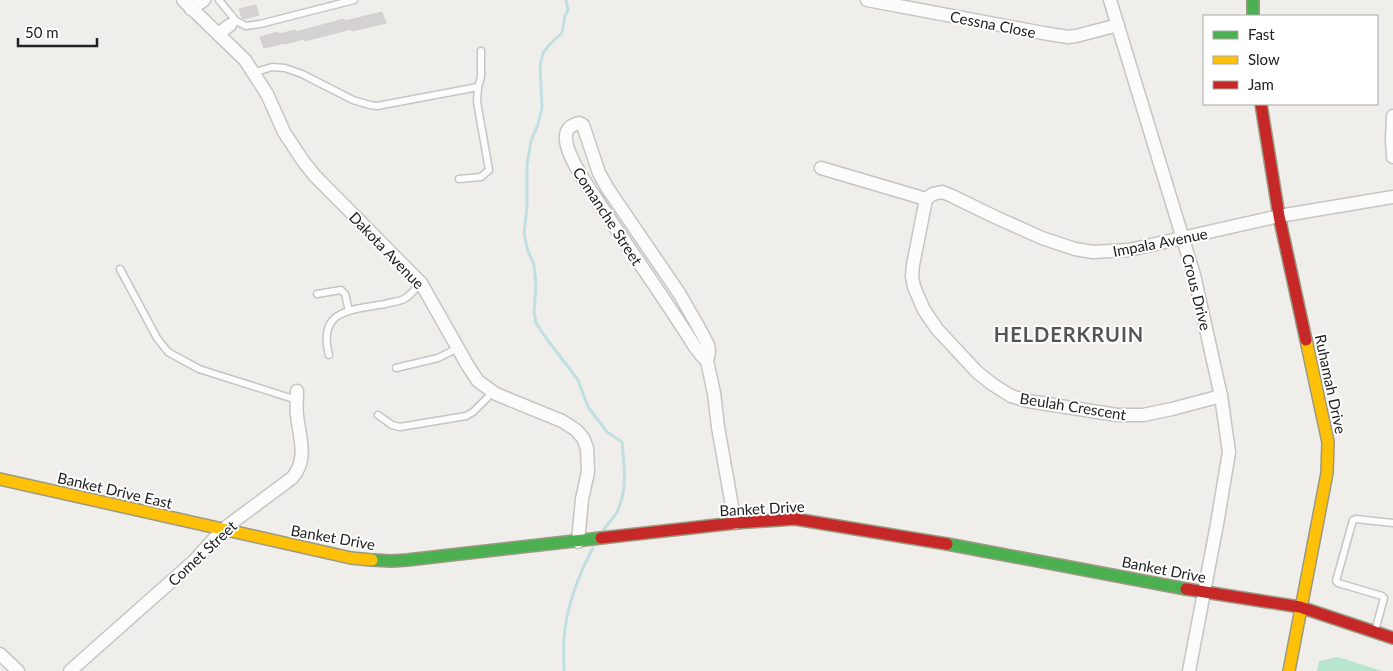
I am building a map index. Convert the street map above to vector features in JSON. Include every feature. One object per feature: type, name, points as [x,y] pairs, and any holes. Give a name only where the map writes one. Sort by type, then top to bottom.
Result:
[{"type":"street","points":[[187,4],[204,0]]},
{"type":"street","name":"Cessna Close","points":[[867,0],[1068,37],[1118,25]]},
{"type":"street","name":"Crous Drive","points":[[1110,0],[1194,275],[1221,396],[1229,452],[1190,671]]},
{"type":"street","points":[[1252,0],[1253,15]]},
{"type":"street","name":"Dakota Avenue","points":[[187,4],[245,60],[267,94],[284,132],[302,161],[421,284],[478,381],[493,392],[562,421],[576,430],[583,438],[587,448],[588,472],[582,499],[578,542]]},
{"type":"street","points":[[218,34],[233,23]]},
{"type":"street","name":"Ruhamah Drive","points":[[1261,105],[1279,216],[1328,442],[1327,474],[1289,671]]},
{"type":"street","points":[[1393,116],[1393,157]]},
{"type":"street","name":"Comanche Street","points":[[708,361],[695,347],[586,185],[567,145],[566,133],[570,126],[579,123],[583,125],[599,173],[608,189],[679,293],[708,345],[708,361],[718,427],[735,523]]},
{"type":"street","name":"Impala Avenue","points":[[821,168],[926,199],[933,194],[942,192],[950,194],[1042,238],[1084,251],[1107,252],[1129,250],[1279,216],[1393,196]]},
{"type":"street","name":"Beulah Crescent","points":[[926,199],[913,265],[914,287],[924,310],[937,329],[977,372],[992,384],[1011,396],[1028,401],[1117,416],[1143,415],[1221,396]]},
{"type":"street","name":"Comet Street","points":[[70,671],[194,561],[222,530],[297,473],[302,458],[302,443],[297,414],[297,395]]},
{"type":"street","name":"Banket Drive East","points":[[0,479],[222,530]]},
{"type":"street","name":"Banket Drive","points":[[222,530],[351,558],[392,561],[578,542],[735,523],[795,519],[923,540],[1205,592],[1300,607],[1393,638]]},
{"type":"street","points":[[0,654],[18,671]]},
{"type":"lane","points":[[219,0],[233,23],[242,26],[260,24],[354,0]]},
{"type":"lane","points":[[459,179],[482,177],[489,170],[477,102],[481,77],[481,51]]},
{"type":"lane","points":[[253,73],[272,67],[285,68],[302,74],[353,100],[376,106],[478,87]]},
{"type":"lane","points":[[120,269],[157,338],[168,352],[199,369],[297,395]]},
{"type":"lane","points":[[330,355],[326,338],[327,330],[339,314],[404,299],[421,284]]},
{"type":"lane","points":[[317,294],[341,290],[345,294],[349,311]]},
{"type":"lane","points":[[396,368],[438,358],[458,348]]},
{"type":"lane","points":[[378,415],[392,425],[400,427],[466,416],[474,412],[493,392]]},
{"type":"lane","points":[[1375,632],[1384,598],[1336,581],[1353,520],[1393,523]]},
{"type":"green space","points":[[1338,657],[1382,671],[1317,671],[1319,661]]},
{"type":"building","points":[[256,5],[259,15],[242,18],[239,9]]},
{"type":"building","points":[[382,12],[386,23],[352,31],[351,29],[305,41],[304,39],[264,48],[260,37],[278,32],[279,34],[295,30],[296,32],[344,19],[345,21]]},
{"type":"waterway","points":[[566,0],[568,10],[562,33],[543,53],[540,66],[542,108],[531,141],[527,165],[527,207],[524,234],[534,265],[536,285],[534,312],[536,323],[578,380],[588,407],[607,432],[622,442],[624,460],[623,495],[617,512],[603,531]]},
{"type":"waterway","points":[[564,671],[567,617],[578,581],[593,548]]},
{"type":"traffic: fast","points":[[1253,0],[1253,15]]},
{"type":"traffic: fast","points":[[372,560],[407,560],[601,538]]},
{"type":"traffic: fast","points":[[947,544],[1186,589]]},
{"type":"traffic: slow","points":[[1289,671],[1327,473],[1328,442],[1306,340]]},
{"type":"traffic: slow","points":[[0,479],[351,558],[372,560]]},
{"type":"traffic: jam","points":[[1261,105],[1279,216],[1306,340]]},
{"type":"traffic: jam","points":[[601,538],[735,523],[795,519],[947,544]]},
{"type":"traffic: jam","points":[[1186,589],[1300,607],[1393,638]]},
{"type":"district","name":"HELDERKRUIN","points":[[1069,334]]}]
